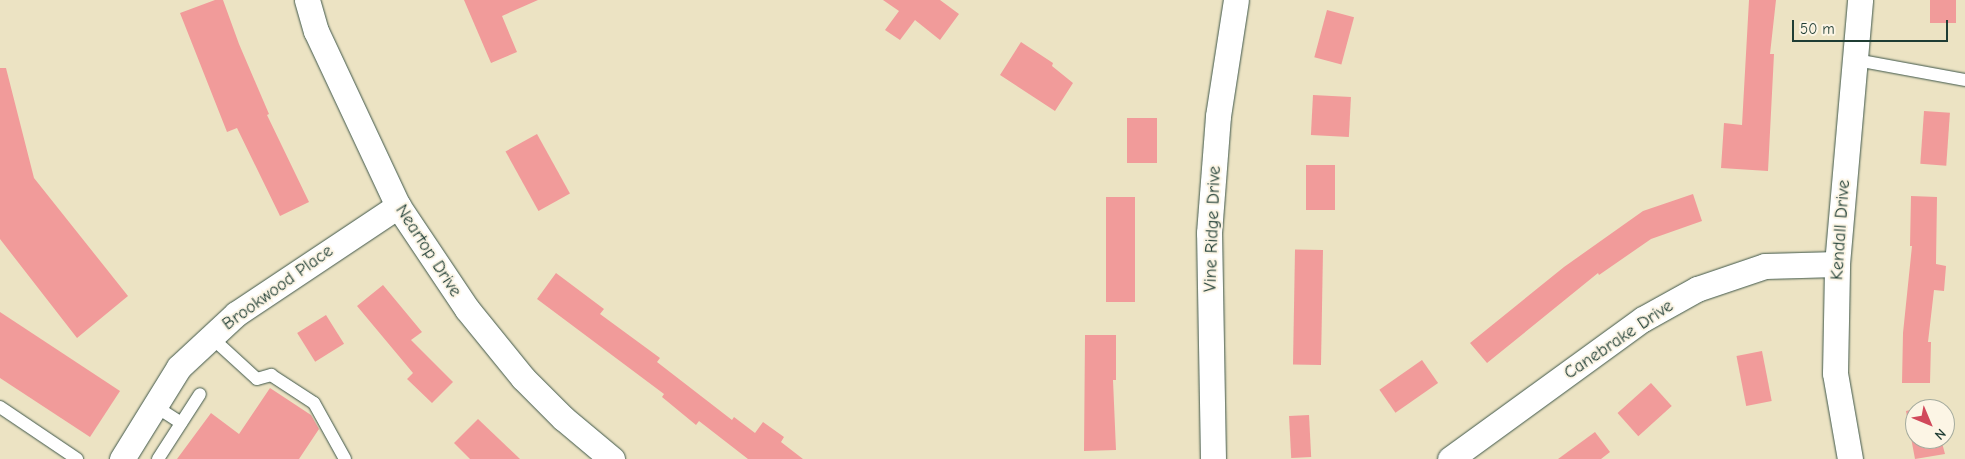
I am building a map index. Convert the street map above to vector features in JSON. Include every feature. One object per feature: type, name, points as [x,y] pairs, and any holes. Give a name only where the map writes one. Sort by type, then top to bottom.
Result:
[{"type":"street","name":"Neartop Drive","points":[[307,0],[316,31],[398,206],[467,309],[523,378],[563,418],[612,459]]},
{"type":"street","name":"Vine Ridge Drive","points":[[1214,459],[1209,233],[1218,116],[1236,0]]},
{"type":"street","name":"Kendall Drive","points":[[1850,459],[1835,373],[1837,264],[1860,0]]},
{"type":"street","name":"Brookwood Place","points":[[122,459],[179,367],[236,314],[398,206]]},
{"type":"street","name":"Canebrake Drive","points":[[1450,459],[1643,319],[1697,289],[1765,266],[1837,264]]},
{"type":"lane","points":[[1856,60],[1965,80]]},
{"type":"lane","points":[[211,337],[257,379],[271,375],[314,403],[345,459]]},
{"type":"lane","points":[[158,459],[200,394]]},
{"type":"lane","points":[[155,406],[181,423]]},
{"type":"lane","points":[[0,407],[61,455],[77,459]]},
{"type":"building","points":[[215,0],[223,0],[239,44],[269,114],[267,115],[309,202],[280,216],[237,128],[227,132],[180,13]]},
{"type":"building","points":[[464,0],[538,0],[502,16],[517,52],[491,63]]},
{"type":"building","points":[[883,0],[940,0],[959,14],[940,40],[915,20],[900,40],[885,30],[899,11]]},
{"type":"building","points":[[1749,0],[1776,0],[1770,54],[1774,54],[1768,171],[1721,168],[1724,123],[1742,125]]},
{"type":"building","points":[[1930,0],[1956,0],[1956,23],[1930,23]]},
{"type":"building","points":[[1327,10],[1354,17],[1341,65],[1314,57]]},
{"type":"building","points":[[1021,42],[1053,63],[1052,66],[1073,83],[1055,111],[1000,75]]},
{"type":"building","points":[[0,68],[6,68],[34,178],[128,296],[77,338],[0,239]]},
{"type":"building","points":[[1313,95],[1351,97],[1349,137],[1311,135]]},
{"type":"building","points":[[1924,111],[1950,113],[1946,166],[1920,164]]},
{"type":"building","points":[[1127,118],[1157,118],[1157,163],[1127,163]]},
{"type":"building","points":[[537,134],[570,193],[538,211],[506,151]]},
{"type":"building","points":[[1306,165],[1335,165],[1335,210],[1306,210]]},
{"type":"building","points":[[1693,194],[1702,221],[1651,239],[1599,275],[1598,273],[1487,363],[1470,343],[1564,267],[1643,211]]},
{"type":"building","points":[[1911,196],[1937,197],[1936,264],[1946,266],[1944,291],[1934,290],[1928,342],[1931,342],[1930,383],[1902,383],[1903,333],[1912,246],[1910,246]]},
{"type":"building","points":[[1106,197],[1135,197],[1135,302],[1106,302]]},
{"type":"building","points":[[1295,250],[1323,250],[1321,365],[1293,364]]},
{"type":"building","points":[[556,273],[604,309],[600,314],[660,358],[657,362],[732,420],[734,417],[755,433],[763,422],[784,437],[781,442],[803,459],[748,459],[699,421],[696,425],[662,397],[664,394],[537,299]]},
{"type":"building","points":[[383,285],[422,332],[411,340],[453,382],[432,403],[407,379],[413,373],[357,306]]},
{"type":"building","points":[[0,312],[120,391],[90,437],[0,378]]},
{"type":"building","points":[[326,315],[344,344],[315,362],[297,333]]},
{"type":"building","points":[[1085,335],[1116,335],[1116,380],[1113,380],[1116,450],[1084,451]]},
{"type":"building","points":[[1762,351],[1772,401],[1746,406],[1736,356]]},
{"type":"building","points":[[1422,360],[1438,383],[1395,413],[1379,390]]},
{"type":"building","points":[[1651,383],[1672,406],[1638,436],[1618,413]]},
{"type":"building","points":[[270,388],[311,415],[319,429],[299,459],[177,459],[211,413],[239,434]]},
{"type":"building","points":[[1309,415],[1311,457],[1291,458],[1289,416]]},
{"type":"building","points":[[478,419],[520,459],[470,459],[454,443]]},
{"type":"building","points":[[1595,432],[1610,452],[1601,459],[1558,459]]},
{"type":"building","points":[[1913,449],[1944,449],[1945,454],[1915,459]]}]
